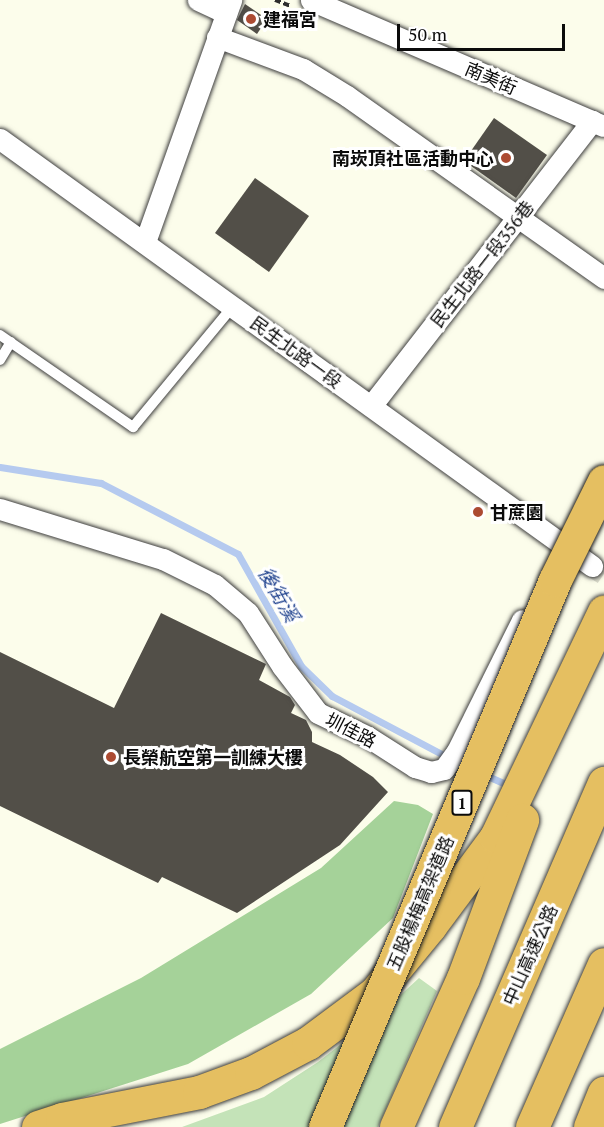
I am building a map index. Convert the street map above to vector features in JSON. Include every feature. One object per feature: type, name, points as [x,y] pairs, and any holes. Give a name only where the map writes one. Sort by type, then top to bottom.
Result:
[{"type":"highway","name":"五股楊梅高架道路","points":[[325,1127],[555,580],[604,481]]},
{"type":"highway","points":[[38,1127],[62,1119],[80,1121],[199,1092],[251,1073],[308,1043],[375,993],[430,926],[495,837],[604,612]]},
{"type":"highway","points":[[396,1127],[463,978],[512,849],[545,737]]},
{"type":"highway","name":"中山高速公路","points":[[454,1127],[604,783]]},
{"type":"highway","points":[[532,1127],[604,964]]},
{"type":"highway","points":[[590,1127],[604,1093]]},
{"type":"street","points":[[145,242],[228,7],[198,0]]},
{"type":"street","name":"南美街","points":[[311,0],[598,124]]},
{"type":"street","points":[[217,37],[303,69],[347,96],[604,278]]},
{"type":"street","name":"民生北路一段356巷","points":[[371,406],[518,217],[598,124]]},
{"type":"street","name":"民生北路一段","points":[[0,138],[592,566]]},
{"type":"street","name":"圳佳路","points":[[1,512],[163,559],[215,585],[248,613],[282,666],[318,713],[368,737],[415,767],[431,772],[444,769],[458,751],[560,543]]},
{"type":"lane","points":[[0,335],[133,427],[233,306]]},
{"type":"lane","points":[[0,360],[11,342]]},
{"type":"green space","points":[[394,801],[418,805],[433,814],[393,918],[311,994],[188,1064],[0,1124],[0,1049],[141,978],[321,868]]},
{"type":"green space","points":[[419,978],[437,991],[378,1127],[182,1127],[264,1097],[318,1062],[380,1014]]},
{"type":"building","name":"建福宮","points":[[245,4],[267,19],[257,34],[237,20]]},
{"type":"building","name":"南崁頂社區活動中心","points":[[494,118],[547,155],[516,198],[464,161]]},
{"type":"building","points":[[255,178],[309,216],[269,272],[215,233]]},
{"type":"building","name":"長榮航空第一訓練大樓","points":[[161,613],[266,664],[259,680],[290,697],[295,705],[291,713],[306,720],[312,732],[312,742],[340,755],[373,777],[388,792],[340,845],[237,913],[162,877],[158,883],[0,806],[0,652],[114,708]]},
{"type":"waterway","name":"後街溪","points":[[0,467],[101,483],[238,554],[301,666],[332,696],[449,758]]},
{"type":"waterway","name":"後街溪","points":[[483,774],[505,784]]},
{"type":"tunnel","points":[[592,566],[604,574]]},
{"type":"place","name":"建福宮","points":[[251,19]]},
{"type":"place","name":"南崁頂社區活動中心","points":[[506,158]]},
{"type":"place","name":"甘蔗園","points":[[478,512]]},
{"type":"place","name":"長榮航空第一訓練大樓","points":[[111,757]]}]
